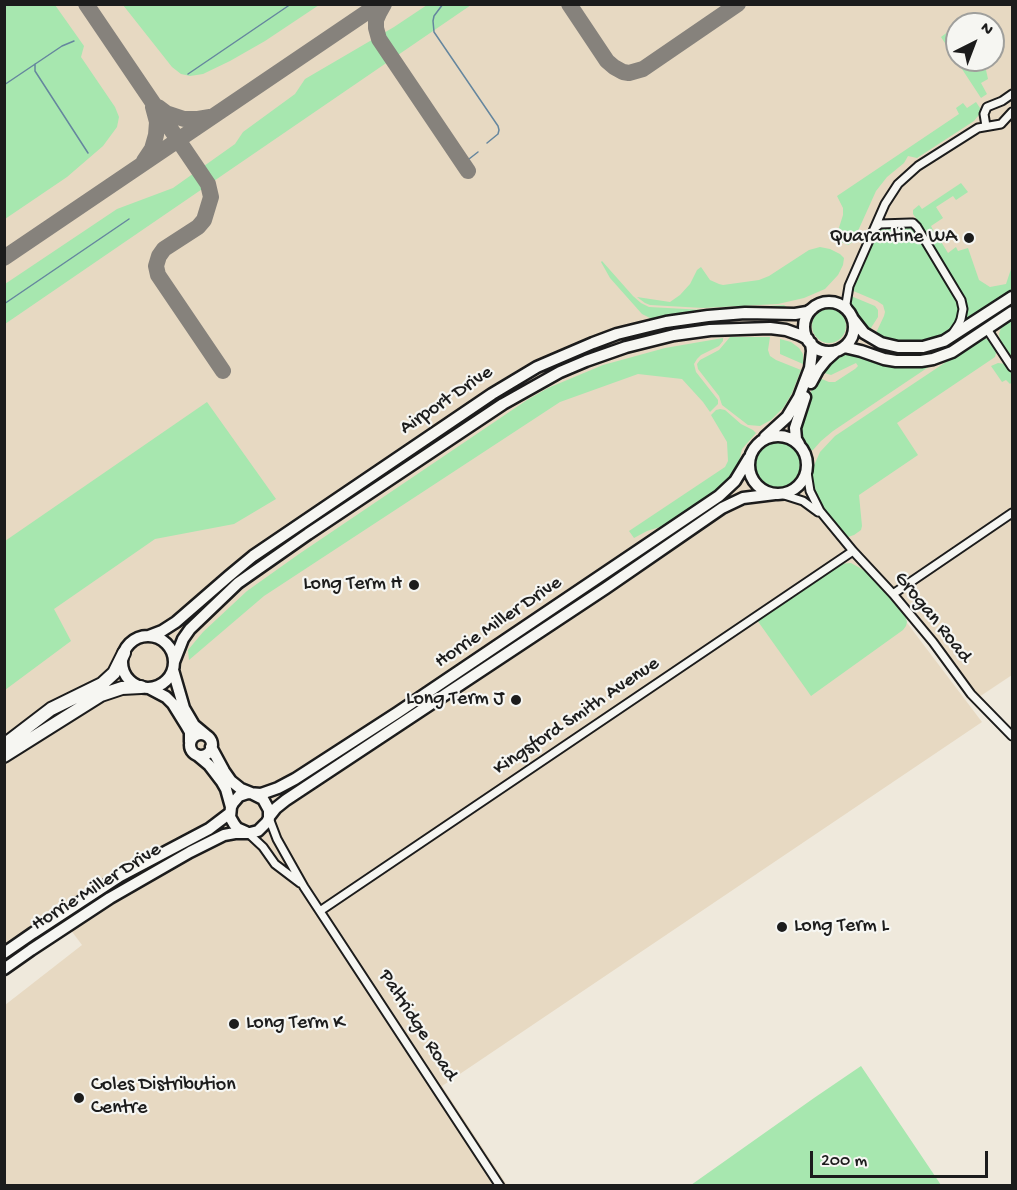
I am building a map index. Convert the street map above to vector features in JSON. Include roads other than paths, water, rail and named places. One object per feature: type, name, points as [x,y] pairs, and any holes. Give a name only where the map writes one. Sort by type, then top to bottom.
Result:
[{"type":"highway","points":[[4,745],[51,709],[102,684],[114,673],[124,653]]},
{"type":"highway","points":[[4,756],[101,695],[122,688],[145,687]]},
{"type":"main road","points":[[851,315],[853,335],[849,342],[826,360],[818,370],[810,385],[795,428],[796,439],[807,459],[807,472],[794,489],[778,494],[765,490],[756,484],[749,469],[749,458],[754,447],[783,422],[796,404],[810,368],[812,351],[805,332],[805,324],[812,309],[819,304],[836,303],[843,307],[851,315],[864,333],[870,337],[890,346],[923,347],[945,340],[1012,297]]},
{"type":"main road","name":"Airport Drive","points":[[149,636],[176,622],[254,556],[500,389],[537,367],[592,343],[666,322],[729,314],[795,314],[812,309]]},
{"type":"main road","points":[[809,341],[821,350],[829,352],[840,349],[861,351],[896,362],[921,362],[944,356],[1012,312]]},
{"type":"main road","name":"Airport Drive","points":[[173,666],[183,639],[190,628],[238,583],[483,417],[551,376],[626,347],[688,333],[730,328],[762,328],[786,330],[809,341]]},
{"type":"main road","points":[[762,440],[782,435],[800,444]]},
{"type":"main road","name":"Horrie Miller Drive","points":[[252,794],[261,794],[278,788],[320,764],[685,520],[720,496],[738,477],[749,458]]},
{"type":"main road","name":"Horrie Miller Drive","points":[[269,817],[276,807],[286,800],[587,601],[722,508],[743,498],[778,494]]},
{"type":"main road","points":[[143,636],[159,638],[167,644],[172,652],[173,666],[184,708],[194,725],[210,740],[231,781],[241,789],[260,796],[266,802],[269,817],[258,831],[246,832],[234,824],[226,789],[209,765],[192,751],[190,732],[176,708],[166,698],[132,681],[125,673],[122,663],[124,653],[134,640],[143,636]]},
{"type":"main road","points":[[145,687],[158,686],[165,681],[173,666]]},
{"type":"main road","points":[[190,742],[196,735],[206,735]]},
{"type":"main road","points":[[197,755],[207,754],[212,747]]},
{"type":"main road","points":[[230,810],[239,796],[252,794]]},
{"type":"main road","name":"Horrie Miller Drive","points":[[4,953],[120,876],[209,829],[230,810]]},
{"type":"main road","name":"Horrie Miller Drive","points":[[4,969],[127,887],[216,839],[235,832],[246,832]]},
{"type":"street","points":[[990,126],[984,117],[985,110],[1012,94]]},
{"type":"street","points":[[851,315],[846,304],[849,286],[892,191],[918,166],[978,128],[1001,124],[1012,112]]},
{"type":"street","points":[[874,228],[880,224],[913,223],[928,243],[958,293],[962,304],[959,324],[945,340]]},
{"type":"street","points":[[987,329],[1012,367]]},
{"type":"street","name":"Grogan Road","points":[[807,472],[812,495],[820,511],[933,642],[971,694],[1012,736]]},
{"type":"street","name":"Grogan Road","points":[[778,494],[808,504],[827,520]]},
{"type":"street","points":[[893,594],[1012,513]]},
{"type":"street","name":"Kingsford Smith Avenue","points":[[320,911],[853,551]]},
{"type":"street","name":"Paltridge Road","points":[[269,817],[280,845],[304,886],[500,1185]]},
{"type":"street","name":"Paltridge Road","points":[[246,832],[263,847],[279,868],[304,886]]},
{"type":"waterway","points":[[188,74],[291,4]]},
{"type":"waterway","points":[[443,4],[434,16],[434,32],[498,126],[498,134],[487,143]]},
{"type":"waterway","points":[[4,85],[62,46],[74,41]]},
{"type":"waterway","points":[[35,64],[35,71],[88,153]]},
{"type":"waterway","points":[[469,159],[478,152]]},
{"type":"waterway","points":[[4,304],[129,219]]},
{"type":"place","name":"Quarantine WA","points":[[969,238]]},
{"type":"place","name":"Long Term H","points":[[414,585]]},
{"type":"place","name":"Long Term J","points":[[516,700]]},
{"type":"place","name":"Long Term L","points":[[782,927]]},
{"type":"place","name":"Long Term K","points":[[234,1024]]},
{"type":"place","name":"Coles Distribution Centre","points":[[79,1098]]}]
